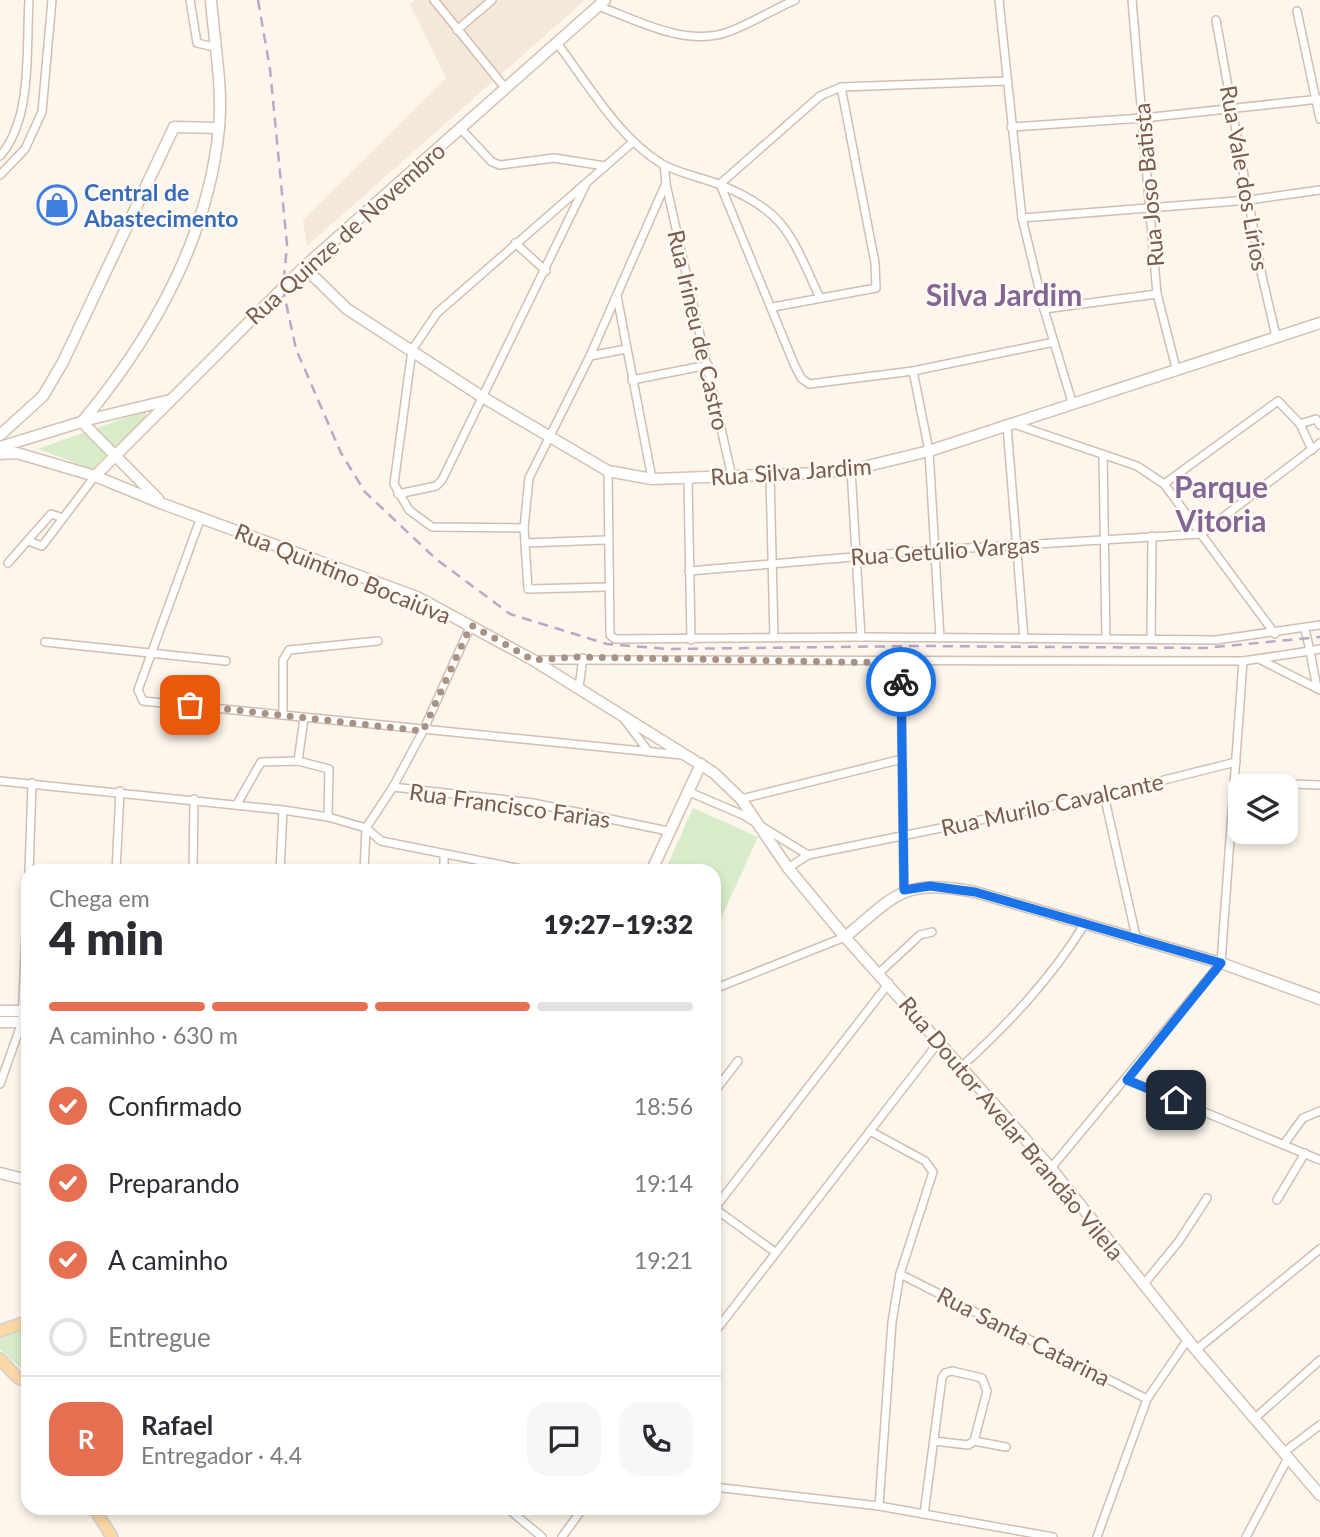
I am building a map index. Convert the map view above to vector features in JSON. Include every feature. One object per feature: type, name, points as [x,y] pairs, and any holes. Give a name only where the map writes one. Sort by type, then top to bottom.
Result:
[{"type":"main road","points":[[2,1328],[21,1323]]},
{"type":"main road","points":[[0,1359],[21,1378]]},
{"type":"main road","points":[[98,1515],[112,1537]]},
{"type":"street","points":[[0,156],[15,134],[23,109],[29,0]]},
{"type":"street","points":[[0,175],[25,149],[42,112],[52,0]]},
{"type":"street","points":[[190,0],[197,43],[214,47]]},
{"type":"street","points":[[82,422],[121,375],[146,337],[183,263],[199,220],[219,128],[211,0]]},
{"type":"street","points":[[434,0],[506,89]]},
{"type":"street","points":[[457,30],[492,0]]},
{"type":"street","points":[[601,3],[676,33],[696,37],[728,32],[795,0]]},
{"type":"street","points":[[999,0],[1022,218],[1044,309],[1073,402]]},
{"type":"street","name":"Rua Joso Batista","points":[[1132,0],[1157,294],[1176,368]]},
{"type":"street","name":"Rua Quinze de Novembro","points":[[95,476],[304,267],[601,3]]},
{"type":"street","points":[[1297,11],[1318,99],[1320,119]]},
{"type":"street","name":"Rua Vale dos Lírios","points":[[1216,20],[1276,336]]},
{"type":"street","points":[[557,43],[633,142],[664,165],[720,184],[757,203],[782,222],[820,298]]},
{"type":"street","points":[[720,184],[820,96],[841,87],[1006,81]]},
{"type":"street","points":[[773,307],[870,292],[876,288],[841,87]]},
{"type":"street","points":[[1011,127],[1143,118],[1318,99]]},
{"type":"street","points":[[0,435],[43,396],[63,362],[174,127],[219,128]]},
{"type":"street","points":[[461,129],[492,162],[500,165],[554,158],[605,166]]},
{"type":"street","points":[[524,528],[432,527],[409,510],[398,494],[394,479],[412,350],[437,313],[633,142]]},
{"type":"street","name":"Rua Irineu de Castro","points":[[664,165],[732,477]]},
{"type":"street","points":[[398,494],[440,483],[484,398],[587,182]]},
{"type":"street","points":[[607,587],[533,591],[527,585],[524,528],[529,478],[590,356],[666,183]]},
{"type":"street","points":[[720,184],[773,307],[794,365],[809,384],[913,371],[1054,342]]},
{"type":"street","points":[[1022,218],[1249,200],[1320,190]]},
{"type":"street","points":[[515,243],[546,271]]},
{"type":"street","name":"Rua Silva Jardim","points":[[304,267],[347,309],[484,398],[607,471],[652,478],[732,477],[851,470],[929,451],[1320,323]]},
{"type":"street","points":[[1044,309],[1157,294]]},
{"type":"street","points":[[617,295],[652,478]]},
{"type":"street","points":[[590,356],[626,349]]},
{"type":"street","points":[[632,380],[708,365]]},
{"type":"street","points":[[913,371],[929,451],[940,638]]},
{"type":"street","points":[[0,447],[82,422],[171,400]]},
{"type":"street","points":[[1164,484],[1272,403],[1281,402],[1300,424],[1312,450]]},
{"type":"street","points":[[1300,424],[1316,419],[1320,425]]},
{"type":"street","points":[[82,422],[163,504]]},
{"type":"street","points":[[1024,639],[1010,424],[1136,466],[1164,484],[1275,634]]},
{"type":"street","points":[[37,457],[34,445],[52,432]]},
{"type":"street","points":[[1201,534],[1320,443]]},
{"type":"street","name":"Rua Quintino Bocaiúva","points":[[0,454],[10,452],[37,457],[95,476],[163,504],[417,597],[579,687],[701,764]]},
{"type":"street","points":[[1103,455],[1105,639]]},
{"type":"street","points":[[851,470],[854,557],[861,637]]},
{"type":"street","points":[[607,471],[607,587],[610,635],[615,639],[861,637],[1216,640],[1275,634],[1320,625]]},
{"type":"street","points":[[770,475],[774,638]]},
{"type":"street","points":[[28,541],[42,546],[95,476]]},
{"type":"street","points":[[688,478],[691,640]]},
{"type":"street","points":[[8,563],[51,514],[63,518]]},
{"type":"street","points":[[201,517],[138,690],[143,701],[689,756]]},
{"type":"street","name":"Rua Getúlio Vargas","points":[[689,571],[1017,544],[1201,534]]},
{"type":"street","points":[[1151,639],[1152,537]]},
{"type":"street","points":[[525,543],[606,540]]},
{"type":"street","points":[[364,864],[366,828],[393,788],[423,731],[471,625]]},
{"type":"street","points":[[1305,629],[1318,689]]},
{"type":"street","points":[[283,715],[282,660],[289,650],[378,641]]},
{"type":"street","points":[[45,642],[226,662]]},
{"type":"street","points":[[533,660],[583,658],[901,663],[1243,661],[1320,649]]},
{"type":"street","points":[[579,687],[583,658]]},
{"type":"street","points":[[1259,659],[1318,689]]},
{"type":"street","points":[[1235,774],[1243,661]]},
{"type":"street","points":[[901,663],[904,890]]},
{"type":"street","points":[[622,716],[649,752]]},
{"type":"street","points":[[298,761],[304,718]]},
{"type":"street","points":[[741,799],[902,759]]},
{"type":"street","points":[[237,804],[261,762],[298,761],[329,769],[327,817]]},
{"type":"street","name":"Rua Murilo Cavalcante","points":[[788,868],[808,855],[1104,795],[1236,762]]},
{"type":"street","points":[[654,864],[701,764]]},
{"type":"street","name":"Rua Doutor Avelar Brandão Vilela","points":[[701,764],[741,799],[788,868],[845,937],[889,983],[938,1043],[1051,1168],[1196,1350],[1320,1495]]},
{"type":"street","points":[[0,781],[194,799],[327,817],[366,828],[381,841],[496,864]]},
{"type":"street","points":[[29,864],[32,783]]},
{"type":"street","points":[[1298,784],[1320,785]]},
{"type":"street","name":"Rua Francisco Farias","points":[[393,788],[533,803],[668,831]]},
{"type":"street","points":[[116,864],[120,791]]},
{"type":"street","points":[[687,791],[755,822],[808,855]]},
{"type":"street","points":[[1104,795],[1137,941]]},
{"type":"street","points":[[193,864],[194,799]]},
{"type":"street","points":[[280,864],[283,810]]},
{"type":"street","points":[[1051,1168],[1127,1080],[1221,963],[1230,844]]},
{"type":"street","points":[[444,854],[444,864]]},
{"type":"street","points":[[721,986],[845,937],[904,890],[930,886],[975,892],[1137,941],[1221,963],[1320,999]]},
{"type":"street","points":[[960,1068],[1025,1004],[1063,959],[1084,925]]},
{"type":"street","points":[[879,973],[920,935],[932,932]]},
{"type":"street","points":[[721,1199],[889,983]]},
{"type":"street","points":[[0,1011],[21,1016]]},
{"type":"street","points":[[0,1022],[21,1018]]},
{"type":"street","points":[[0,1084],[21,1028]]},
{"type":"street","points":[[721,1324],[938,1043]]},
{"type":"street","points":[[721,1083],[738,1061]]},
{"type":"street","points":[[1127,1080],[1320,1160]]},
{"type":"street","points":[[1284,1144],[1303,1118],[1320,1111]]},
{"type":"street","points":[[870,1131],[925,1161],[932,1168],[933,1178],[900,1273],[886,1386],[879,1506]]},
{"type":"street","points":[[1277,1200],[1305,1153]]},
{"type":"street","points":[[0,1173],[21,1178]]},
{"type":"street","points":[[1144,1284],[1175,1247],[1208,1198]]},
{"type":"street","points":[[721,1213],[775,1252]]},
{"type":"street","points":[[1196,1350],[1320,1249]]},
{"type":"street","name":"Rua Santa Catarina","points":[[900,1273],[1147,1399]]},
{"type":"street","points":[[1097,1537],[1147,1399],[1188,1339]]},
{"type":"street","points":[[1254,1419],[1320,1360]]},
{"type":"street","points":[[924,1514],[942,1378],[945,1373],[952,1371],[982,1378],[987,1387],[974,1441],[968,1445],[934,1441]]},
{"type":"street","points":[[1247,1537],[1286,1455],[1320,1425]]},
{"type":"street","points":[[974,1441],[1006,1447]]},
{"type":"street","points":[[721,1488],[879,1506],[1048,1536]]},
{"type":"street","points":[[515,1515],[542,1537]]},
{"type":"street","points":[[562,1537],[578,1515]]},
{"type":"shaded area","points":[[416,0],[585,0],[307,246],[303,220],[446,78],[410,4]]},
{"type":"green space","points":[[144,411],[148,416],[92,469],[38,449]]},
{"type":"green space","points":[[693,808],[758,837],[721,919],[721,864],[668,864]]},
{"type":"green space","points":[[21,1329],[21,1368],[0,1349],[0,1333]]},
{"type":"railway","points":[[258,0],[270,69],[287,245],[283,289],[296,349],[341,453],[365,492],[436,559],[510,614],[607,644],[668,649],[919,646],[1205,648],[1320,637]]},
{"type":"way so far","points":[[190,705],[423,731],[471,625],[533,660],[576,657],[901,663],[901,682]]},
{"type":"place","name":"Central de Abastecimento","points":[[57,205]]},
{"type":"district","name":"Silva Jardim","points":[[1004,294]]},
{"type":"district","name":"Parque Vitoria","points":[[1221,503]]},
{"type":"route","points":[[901,682],[904,890],[930,886],[975,892],[1137,941],[1221,963],[1127,1080],[1176,1100]]}]
